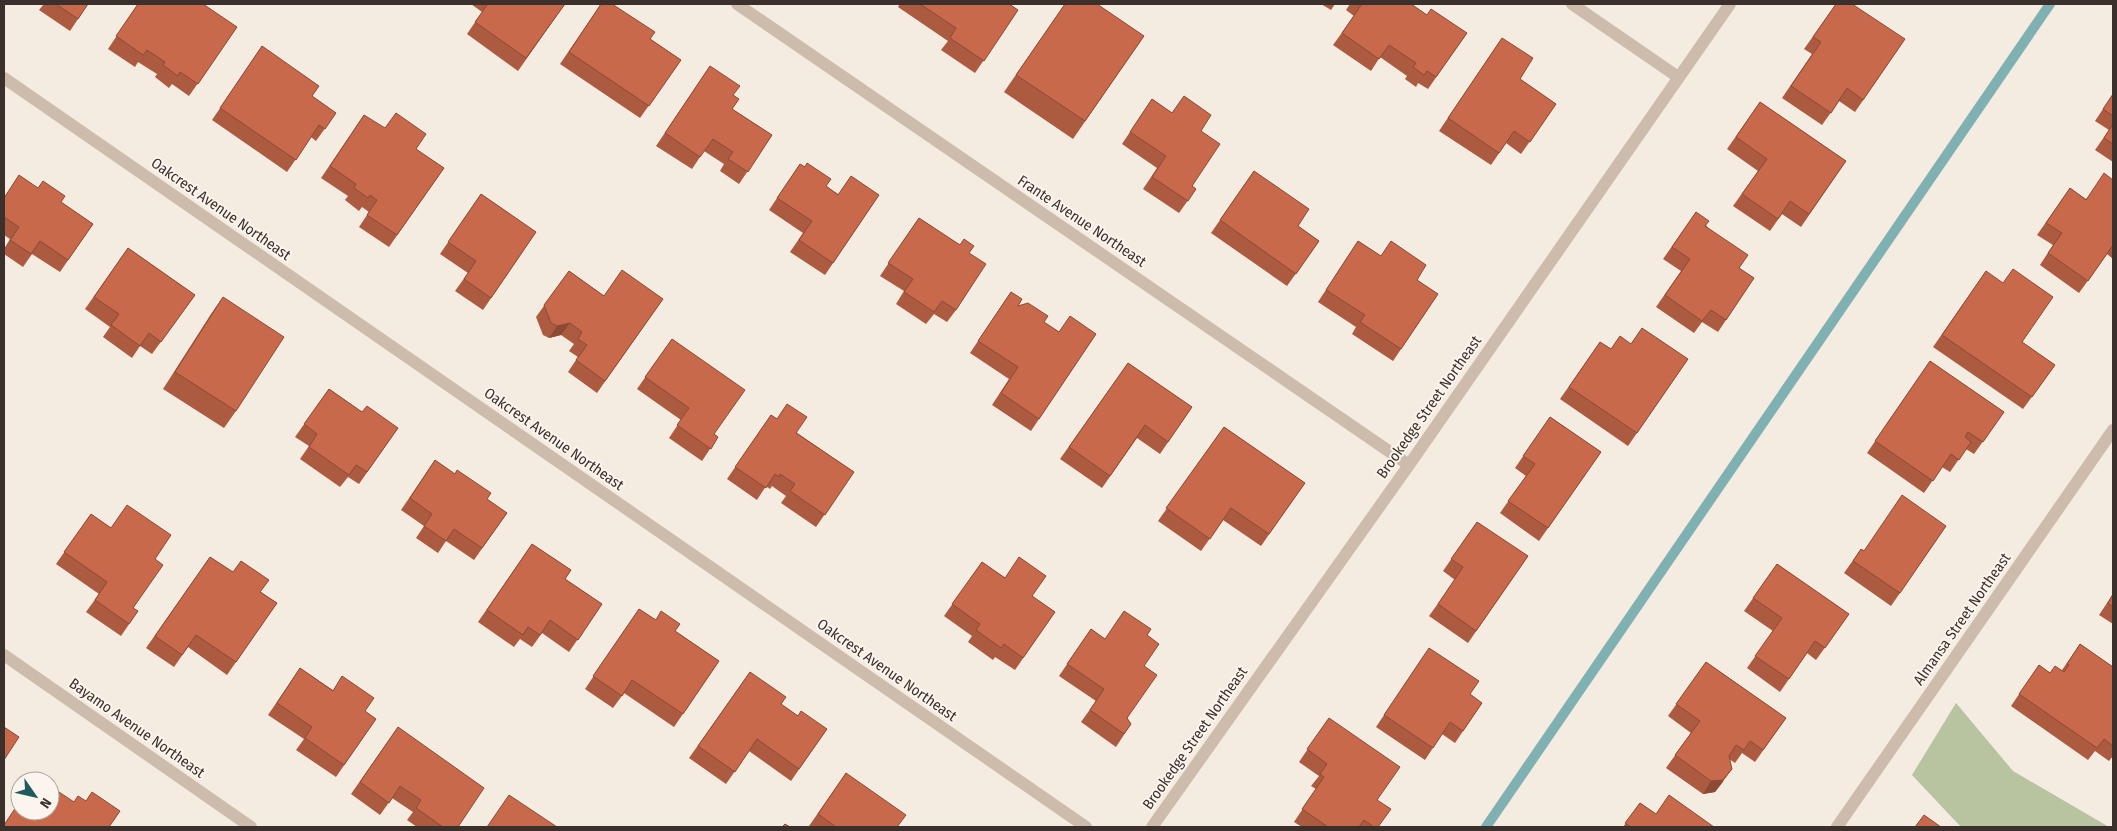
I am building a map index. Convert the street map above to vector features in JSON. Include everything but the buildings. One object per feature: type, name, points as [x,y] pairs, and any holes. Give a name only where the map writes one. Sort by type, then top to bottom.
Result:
[{"type":"street","name":"Frante Avenue Northeast","points":[[737,4],[1409,465]]},
{"type":"street","points":[[1572,4],[1678,77]]},
{"type":"street","name":"Brookedge Street Northeast","points":[[1152,827],[1409,465],[1730,4]]},
{"type":"street","name":"Oakcrest Avenue Northeast","points":[[4,78],[1086,827]]},
{"type":"street","name":"Almansa Street Northeast","points":[[1837,827],[2113,430]]},
{"type":"street","name":"Bayamo Avenue Northeast","points":[[4,656],[251,827]]},
{"type":"green space","points":[[1956,703],[2013,771],[2109,827],[1961,827],[1912,775]]},
{"type":"waterway","points":[[1486,827],[2050,4]]}]
